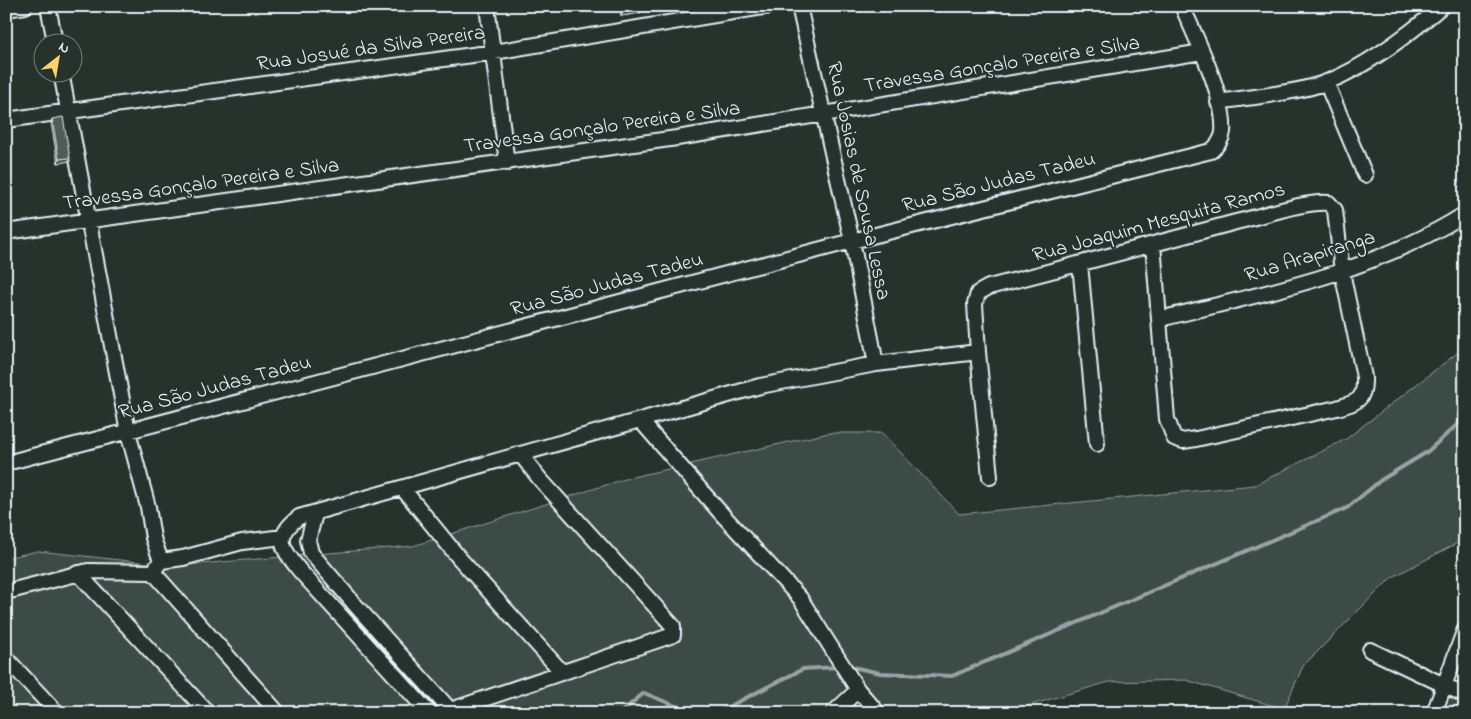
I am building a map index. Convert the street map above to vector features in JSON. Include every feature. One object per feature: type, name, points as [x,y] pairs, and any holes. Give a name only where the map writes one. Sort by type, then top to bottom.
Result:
[{"type":"street","points":[[6,9],[25,6]]},
{"type":"street","points":[[48,6],[53,32]]},
{"type":"street","points":[[487,6],[507,163]]},
{"type":"street","name":"Rua Josué da Silva Pereira","points":[[6,120],[69,113],[494,52],[770,6]]},
{"type":"street","name":"Rua Josias de Sousa Lessa","points":[[799,6],[852,241],[876,364]]},
{"type":"street","points":[[1182,6],[1202,52],[1218,102],[1326,82],[1358,66],[1389,46],[1442,6]]},
{"type":"street","name":"Travessa Gonçalo Pereira e Silva","points":[[6,232],[507,163],[823,115],[1202,52]]},
{"type":"street","points":[[63,82],[128,432],[148,507],[157,567],[278,713]]},
{"type":"street","points":[[1326,82],[1365,175]]},
{"type":"street","name":"Rua São Judas Tadeu","points":[[14,461],[852,241],[1211,151],[1217,146],[1223,132],[1218,102]]},
{"type":"street","name":"Rua Joaquim Mesquita Ramos","points":[[978,352],[976,298],[978,293],[989,287],[1315,203],[1329,203],[1335,210],[1342,272]]},
{"type":"street","name":"Rua Arapiranga","points":[[1159,320],[1342,272],[1424,239],[1465,214]]},
{"type":"street","points":[[1153,244],[1166,419],[1171,435],[1178,440],[1196,439],[1355,403],[1365,391],[1361,359],[1342,272]]},
{"type":"street","points":[[1080,264],[1097,444]]},
{"type":"street","points":[[429,713],[282,547],[283,536],[287,528],[299,517],[760,386],[876,364],[978,352],[990,477]]},
{"type":"street","points":[[640,420],[719,511],[800,598],[858,690],[878,713]]},
{"type":"street","points":[[315,514],[308,547],[357,607],[452,711],[673,635],[673,626],[539,478],[521,455]]},
{"type":"street","points":[[403,489],[460,559],[562,672]]},
{"type":"street","points":[[6,592],[88,571],[157,567],[242,542],[283,536]]},
{"type":"street","points":[[78,573],[208,713]]},
{"type":"street","points":[[344,619],[357,607]]},
{"type":"street","points":[[1434,713],[1465,629]]},
{"type":"street","points":[[1370,650],[1465,695]]},
{"type":"street","points":[[6,658],[57,713]]},
{"type":"street","points":[[833,713],[858,690]]},
{"type":"shaded area","points":[[1465,347],[1465,539],[1391,578],[1303,666],[1284,709],[1186,680],[1109,682],[1020,708],[1015,713],[6,713],[6,558],[38,551],[175,566],[413,546],[628,478],[829,433],[882,433],[959,514],[1255,485],[1346,439]]},
{"type":"shaded area","points":[[1447,696],[1465,704],[1465,713],[1440,713]]},
{"type":"building","points":[[63,117],[70,158],[59,159],[52,119]]},
{"type":"waterway","points":[[848,666],[880,673],[952,676],[1347,508],[1381,480],[1427,452],[1459,423],[1465,378]]},
{"type":"waterway","points":[[716,713],[803,669],[838,667]]},
{"type":"waterway","points":[[620,713],[644,693],[693,713]]}]
